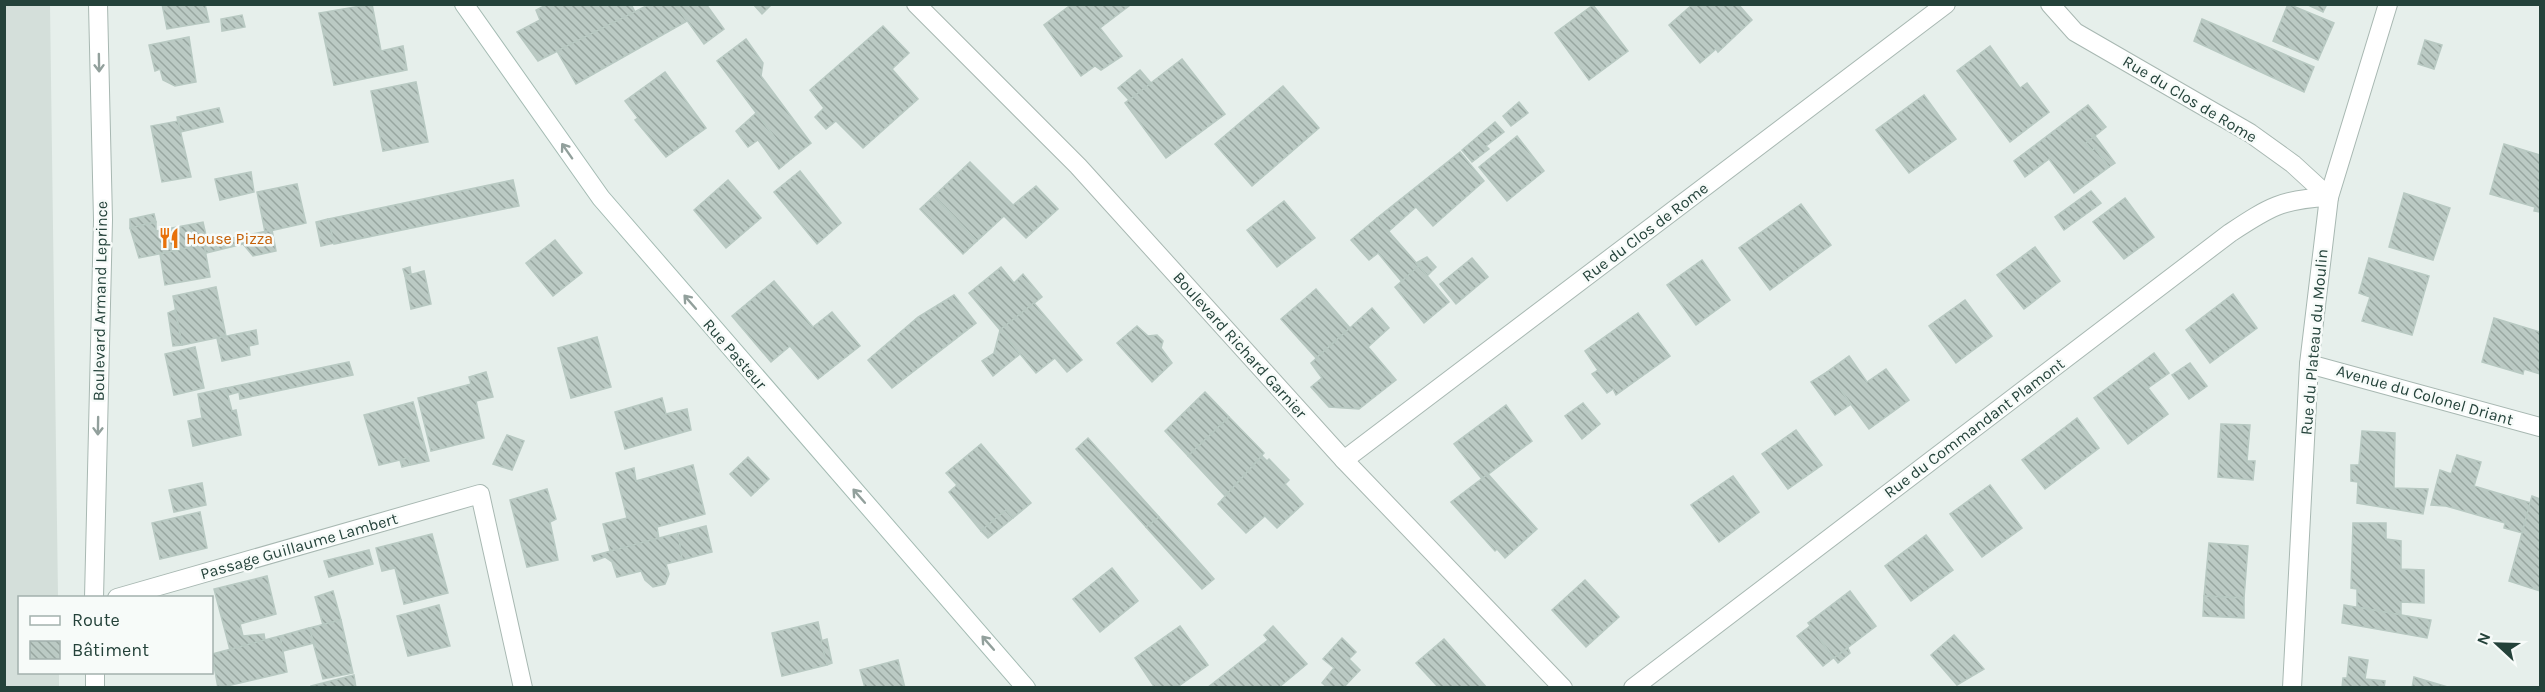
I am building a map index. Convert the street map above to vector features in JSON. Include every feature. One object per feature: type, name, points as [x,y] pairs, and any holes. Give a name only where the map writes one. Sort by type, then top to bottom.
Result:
[{"type":"street","name":"Boulevard Armand Leprince","points":[[94,596],[103,220],[98,4]]},
{"type":"street","name":"Rue Pasteur","points":[[464,4],[601,198],[1026,687]]},
{"type":"street","name":"Boulevard Richard Garnier","points":[[916,4],[1078,166],[1344,460],[1563,687]]},
{"type":"street","name":"Rue du Clos de Rome","points":[[1344,460],[1946,4]]},
{"type":"street","name":"Rue du Clos de Rome","points":[[2050,4],[2075,32],[2250,133],[2293,164],[2329,197]]},
{"type":"street","name":"Rue du Plateau du Moulin","points":[[2292,687],[2309,364],[2329,197],[2388,4]]},
{"type":"street","name":"Rue du Commandant Plamont","points":[[1633,687],[2230,233],[2269,207],[2300,198],[2329,197]]},
{"type":"street","name":"Avenue du Colonel Driant","points":[[2309,364],[2541,427]]},
{"type":"street","name":"Passage Guillaume Lambert","points":[[121,596],[480,494],[523,687]]},
{"type":"shaded area","points":[[4,5],[50,5],[58,596],[18,596],[18,674],[59,674],[59,687],[5,687]]},
{"type":"building","points":[[162,4],[205,4],[209,22],[167,29]]},
{"type":"building","points":[[372,4],[381,51],[403,46],[407,70],[334,85],[319,13]]},
{"type":"building","points":[[548,4],[631,4],[635,12],[538,61],[517,32],[540,20],[536,10]]},
{"type":"building","points":[[650,4],[675,4],[687,21],[576,84],[557,51]]},
{"type":"building","points":[[675,4],[706,4],[724,29],[704,44]]},
{"type":"building","points":[[753,4],[772,4],[762,14]]},
{"type":"building","points":[[1072,4],[1129,6],[1100,28],[1122,56],[1101,70],[1095,66],[1081,76],[1044,25]]},
{"type":"building","points":[[1693,4],[1738,4],[1752,20],[1718,52],[1716,49],[1700,63],[1669,25]]},
{"type":"building","points":[[2288,4],[2334,23],[2318,60],[2273,41]]},
{"type":"building","points":[[2306,4],[2327,4],[2323,12]]},
{"type":"building","points":[[1593,5],[1628,51],[1589,80],[1555,33]]},
{"type":"building","points":[[242,15],[245,27],[222,31],[221,19]]},
{"type":"building","points":[[2202,19],[2314,67],[2304,92],[2194,41]]},
{"type":"building","points":[[883,26],[909,53],[892,69],[918,99],[863,148],[836,121],[826,129],[815,117],[824,108],[810,90]]},
{"type":"building","points":[[189,37],[196,82],[175,86],[163,80],[160,69],[155,71],[149,45]]},
{"type":"building","points":[[746,39],[763,63],[761,76],[811,143],[791,159],[717,61]]},
{"type":"building","points":[[2425,40],[2442,45],[2434,69],[2418,64]]},
{"type":"building","points":[[1990,46],[2020,88],[2027,83],[2049,112],[2010,142],[1957,71]]},
{"type":"building","points":[[1182,59],[1225,114],[1166,158],[1125,103]]},
{"type":"building","points":[[1140,70],[1151,83],[1129,100],[1118,88]]},
{"type":"building","points":[[665,72],[706,128],[666,157],[635,120],[638,118],[625,101]]},
{"type":"building","points":[[416,82],[428,142],[383,151],[371,91]]},
{"type":"building","points":[[1283,86],[1319,128],[1252,186],[1215,144]]},
{"type":"building","points":[[1924,95],[1956,139],[1909,173],[1876,130]]},
{"type":"building","points":[[1519,102],[1528,113],[1511,126],[1503,116]]},
{"type":"building","points":[[2088,105],[2106,127],[2086,143],[2092,150],[2095,148],[2109,167],[2074,193],[2049,159],[2025,177],[2014,161]]},
{"type":"building","points":[[219,108],[223,122],[180,132],[177,117]]},
{"type":"building","points":[[756,113],[791,159],[779,169],[758,140],[748,147],[736,131]]},
{"type":"building","points":[[178,121],[191,177],[162,182],[151,126]]},
{"type":"building","points":[[1495,122],[1504,132],[1486,146],[1489,149],[1472,162],[1462,150]]},
{"type":"building","points":[[1517,136],[1544,171],[1507,201],[1479,167]]},
{"type":"building","points":[[2095,136],[2115,163],[2109,167],[2095,148],[2092,150],[2086,143]]},
{"type":"building","points":[[2504,144],[2540,155],[2538,196],[2540,197],[2540,212],[2534,211],[2535,207],[2490,194]]},
{"type":"building","points":[[1460,152],[1484,181],[1433,226],[1416,207],[1389,231],[1377,218]]},
{"type":"building","points":[[970,162],[1013,205],[1036,186],[1058,209],[1026,238],[1004,216],[977,241],[934,196]]},
{"type":"building","points":[[800,171],[841,223],[817,244],[774,192]]},
{"type":"building","points":[[251,172],[254,192],[220,200],[215,179]]},
{"type":"building","points":[[513,180],[519,206],[334,244],[328,219]]},
{"type":"building","points":[[728,180],[761,218],[726,248],[694,210]]},
{"type":"building","points":[[297,184],[306,223],[265,232],[257,192]]},
{"type":"building","points":[[2091,191],[2101,203],[2064,230],[2055,217]]},
{"type":"building","points":[[2404,193],[2450,208],[2433,260],[2389,247]]},
{"type":"building","points":[[934,196],[977,241],[963,254],[920,209]]},
{"type":"building","points":[[2125,198],[2154,237],[2124,259],[2093,222]]},
{"type":"building","points":[[1284,201],[1315,238],[1277,267],[1247,230]]},
{"type":"building","points":[[1801,204],[1831,245],[1770,290],[1739,248]]},
{"type":"building","points":[[154,214],[156,222],[130,228],[130,219]]},
{"type":"building","points":[[1377,218],[1419,266],[1402,282],[1378,253],[1369,260],[1351,240]]},
{"type":"building","points":[[328,219],[334,243],[321,246],[316,222]]},
{"type":"building","name":"House Pizza","points":[[156,222],[156,231],[203,222],[208,244],[139,258],[130,228]]},
{"type":"building","points":[[272,230],[276,251],[253,256],[243,244],[206,253],[204,244]]},
{"type":"building","points":[[555,240],[582,273],[553,296],[526,263]]},
{"type":"building","points":[[204,244],[210,277],[165,285],[160,254]]},
{"type":"building","points":[[2035,247],[2060,281],[2024,309],[1997,275]]},
{"type":"building","points":[[1427,257],[1436,267],[1427,276],[1416,263]]},
{"type":"building","points":[[1472,258],[1488,277],[1456,304],[1440,284]]},
{"type":"building","points":[[2369,258],[2429,276],[2412,335],[2362,321],[2370,297],[2359,293]]},
{"type":"building","points":[[1702,260],[1730,300],[1696,325],[1667,285]]},
{"type":"building","points":[[1419,266],[1449,302],[1424,323],[1395,287]]},
{"type":"building","points":[[410,267],[411,274],[405,276],[403,269]]},
{"type":"building","points":[[1001,267],[1014,283],[1023,274],[1042,297],[1000,330],[969,293]]},
{"type":"building","points":[[424,271],[431,304],[411,309],[405,276]]},
{"type":"building","points":[[774,281],[813,327],[832,312],[860,346],[818,379],[790,346],[771,362],[732,316]]},
{"type":"building","points":[[216,287],[226,336],[182,345],[173,296]]},
{"type":"building","points":[[1316,289],[1350,328],[1316,358],[1281,319]]},
{"type":"building","points":[[2233,294],[2257,328],[2210,363],[2186,330]]},
{"type":"building","points":[[954,295],[976,323],[892,388],[868,360],[918,317]]},
{"type":"building","points":[[1965,300],[1992,336],[1956,363],[1929,326]]},
{"type":"building","points":[[1034,303],[1082,360],[1067,372],[1055,358],[1036,373],[1000,330]]},
{"type":"building","points":[[1372,308],[1389,328],[1368,347],[1396,380],[1359,409],[1329,407],[1311,387],[1322,378],[1311,363]]},
{"type":"building","points":[[175,310],[182,345],[173,346],[168,313]]},
{"type":"building","points":[[1638,313],[1670,356],[1616,395],[1613,389],[1607,393],[1592,374],[1598,370],[1585,351]]},
{"type":"building","points":[[2494,318],[2540,332],[2540,374],[2524,369],[2523,374],[2482,362]]},
{"type":"building","points":[[1137,326],[1148,336],[1157,335],[1163,341],[1161,348],[1172,363],[1152,382],[1117,343]]},
{"type":"building","points":[[256,330],[258,344],[249,346],[250,355],[222,361],[217,338]]},
{"type":"building","points":[[1000,330],[1020,354],[993,376],[982,361],[994,353]]},
{"type":"building","points":[[597,337],[611,387],[571,398],[558,348]]},
{"type":"building","points":[[195,347],[204,388],[174,395],[165,354]]},
{"type":"building","points":[[2154,353],[2169,373],[2148,388],[2168,414],[2128,444],[2094,398]]},
{"type":"building","points":[[1849,356],[1867,382],[1886,369],[1909,400],[1869,429],[1827,372]]},
{"type":"building","points":[[349,362],[353,375],[240,399],[239,392],[228,395],[226,388]]},
{"type":"building","points":[[2190,363],[2207,386],[2189,399],[2172,375]]},
{"type":"building","points":[[486,372],[493,397],[476,401],[484,438],[431,451],[418,398],[471,384],[469,377]]},
{"type":"building","points":[[1827,372],[1851,404],[1835,415],[1811,382]]},
{"type":"building","points":[[226,388],[232,411],[236,410],[241,435],[193,446],[188,421],[202,418],[198,394]]},
{"type":"building","points":[[1205,392],[1229,417],[1188,456],[1165,431]]},
{"type":"building","points":[[662,398],[666,414],[687,409],[691,430],[625,449],[615,412]]},
{"type":"building","points":[[413,402],[429,461],[410,465],[408,458],[379,465],[364,415]]},
{"type":"building","points":[[1583,403],[1600,424],[1582,439],[1565,416]]},
{"type":"building","points":[[1506,405],[1532,441],[1482,479],[1454,444]]},
{"type":"building","points":[[1229,417],[1264,453],[1225,496],[1188,456]]},
{"type":"building","points":[[2077,418],[2099,448],[2045,489],[2022,460]]},
{"type":"building","points":[[2221,424],[2250,425],[2247,461],[2255,461],[2253,480],[2218,477]]},
{"type":"building","points":[[1796,430],[1822,465],[1788,489],[1762,454]]},
{"type":"building","points":[[2362,431],[2395,433],[2394,488],[2428,489],[2423,514],[2357,503],[2358,482],[2351,481],[2351,465],[2359,465]]},
{"type":"building","points":[[507,435],[524,441],[512,470],[493,464]]},
{"type":"building","points":[[1088,438],[1159,517],[1146,527],[1076,449]]},
{"type":"building","points":[[981,444],[1031,503],[1013,518],[1006,510],[981,531],[949,492],[957,485],[946,473]]},
{"type":"building","points":[[2457,455],[2481,462],[2474,486],[2531,503],[2523,533],[2504,528],[2505,523],[2446,506],[2431,505],[2440,470],[2451,474]]},
{"type":"building","points":[[1262,456],[1267,461],[1269,459],[1289,480],[1285,484],[1303,504],[1277,528],[1265,516],[1246,533],[1218,504]]},
{"type":"building","points":[[748,457],[769,479],[751,496],[730,474]]},
{"type":"building","points":[[408,458],[410,465],[402,467],[400,460]]},
{"type":"building","points":[[693,465],[705,514],[657,527],[659,539],[610,551],[603,524],[627,518],[616,473],[634,468],[636,481]]},
{"type":"building","points":[[1488,474],[1537,529],[1505,558],[1497,549],[1495,551],[1451,502]]},
{"type":"building","points":[[1733,476],[1759,512],[1719,542],[1691,505]]},
{"type":"building","points":[[202,483],[206,505],[174,512],[169,490]]},
{"type":"building","points":[[1990,485],[2022,528],[1982,557],[1950,514]]},
{"type":"building","points":[[547,489],[556,519],[550,522],[558,560],[527,567],[510,500]]},
{"type":"building","points":[[2532,496],[2540,499],[2540,591],[2509,581]]},
{"type":"building","points":[[1006,510],[1013,518],[988,538],[981,531]]},
{"type":"building","points":[[200,512],[207,548],[160,559],[152,523]]},
{"type":"building","points":[[1159,517],[1214,579],[1202,589],[1146,527]]},
{"type":"building","points":[[2353,523],[2386,523],[2386,539],[2401,541],[2401,569],[2424,570],[2424,603],[2401,602],[2401,615],[2357,607],[2357,589],[2351,588]]},
{"type":"building","points":[[706,526],[712,552],[682,560],[678,533]]},
{"type":"building","points":[[678,533],[682,560],[666,564],[669,574],[665,584],[653,587],[645,580],[641,571],[617,577],[612,562],[605,557],[594,561],[592,556]]},
{"type":"building","points":[[432,534],[448,593],[404,604],[395,568],[382,571],[376,548]]},
{"type":"building","points":[[1926,535],[1953,570],[1911,601],[1885,566]]},
{"type":"building","points":[[2209,543],[2248,546],[2244,598],[2204,596]]},
{"type":"building","points":[[369,550],[373,564],[329,577],[324,561]]},
{"type":"building","points":[[1112,568],[1138,601],[1100,632],[1073,599]]},
{"type":"building","points":[[267,576],[276,614],[240,624],[243,636],[264,634],[265,640],[230,650],[214,589]]},
{"type":"building","points":[[1585,580],[1619,617],[1586,647],[1552,610]]},
{"type":"building","points":[[333,591],[341,620],[323,625],[315,597]]},
{"type":"building","points":[[1850,591],[1876,626],[1834,658],[1808,623]]},
{"type":"building","points":[[2204,596],[2244,598],[2244,618],[2203,616]]},
{"type":"building","points":[[439,605],[450,646],[408,656],[397,616]]},
{"type":"building","points":[[2344,605],[2431,620],[2427,638],[2342,623]]},
{"type":"building","points":[[341,620],[353,673],[323,679],[309,628]]},
{"type":"building","points":[[818,622],[827,665],[782,676],[772,633]]},
{"type":"building","points":[[1180,626],[1208,665],[1176,688],[1155,688],[1135,658]]},
{"type":"building","points":[[1273,626],[1307,664],[1278,688],[1207,688],[1268,640],[1264,635]]},
{"type":"building","points":[[1810,626],[1833,658],[1823,666],[1797,636]]},
{"type":"building","points":[[309,628],[314,643],[283,651],[280,636]]},
{"type":"building","points":[[1954,635],[1984,669],[1957,685],[1931,655]]},
{"type":"building","points":[[280,636],[287,672],[218,688],[213,654]]},
{"type":"building","points":[[1342,638],[1356,652],[1349,659],[1360,670],[1343,688],[1328,688],[1322,683],[1334,668],[1323,659]]},
{"type":"building","points":[[827,639],[832,663],[827,665],[821,641]]},
{"type":"building","points":[[1444,639],[1487,688],[1439,688],[1416,663]]},
{"type":"building","points":[[1848,648],[1850,653],[1838,663],[1834,658]]},
{"type":"building","points":[[2349,657],[2368,660],[2365,679],[2385,681],[2384,688],[2342,688],[2343,678],[2347,678]]},
{"type":"building","points":[[898,660],[905,688],[865,688],[860,670]]},
{"type":"building","points":[[354,675],[356,688],[312,688],[311,686]]},
{"type":"building","points":[[2414,677],[2451,688],[2412,688]]},
{"type":"place","name":"House Pizza","points":[[169,238]]}]
